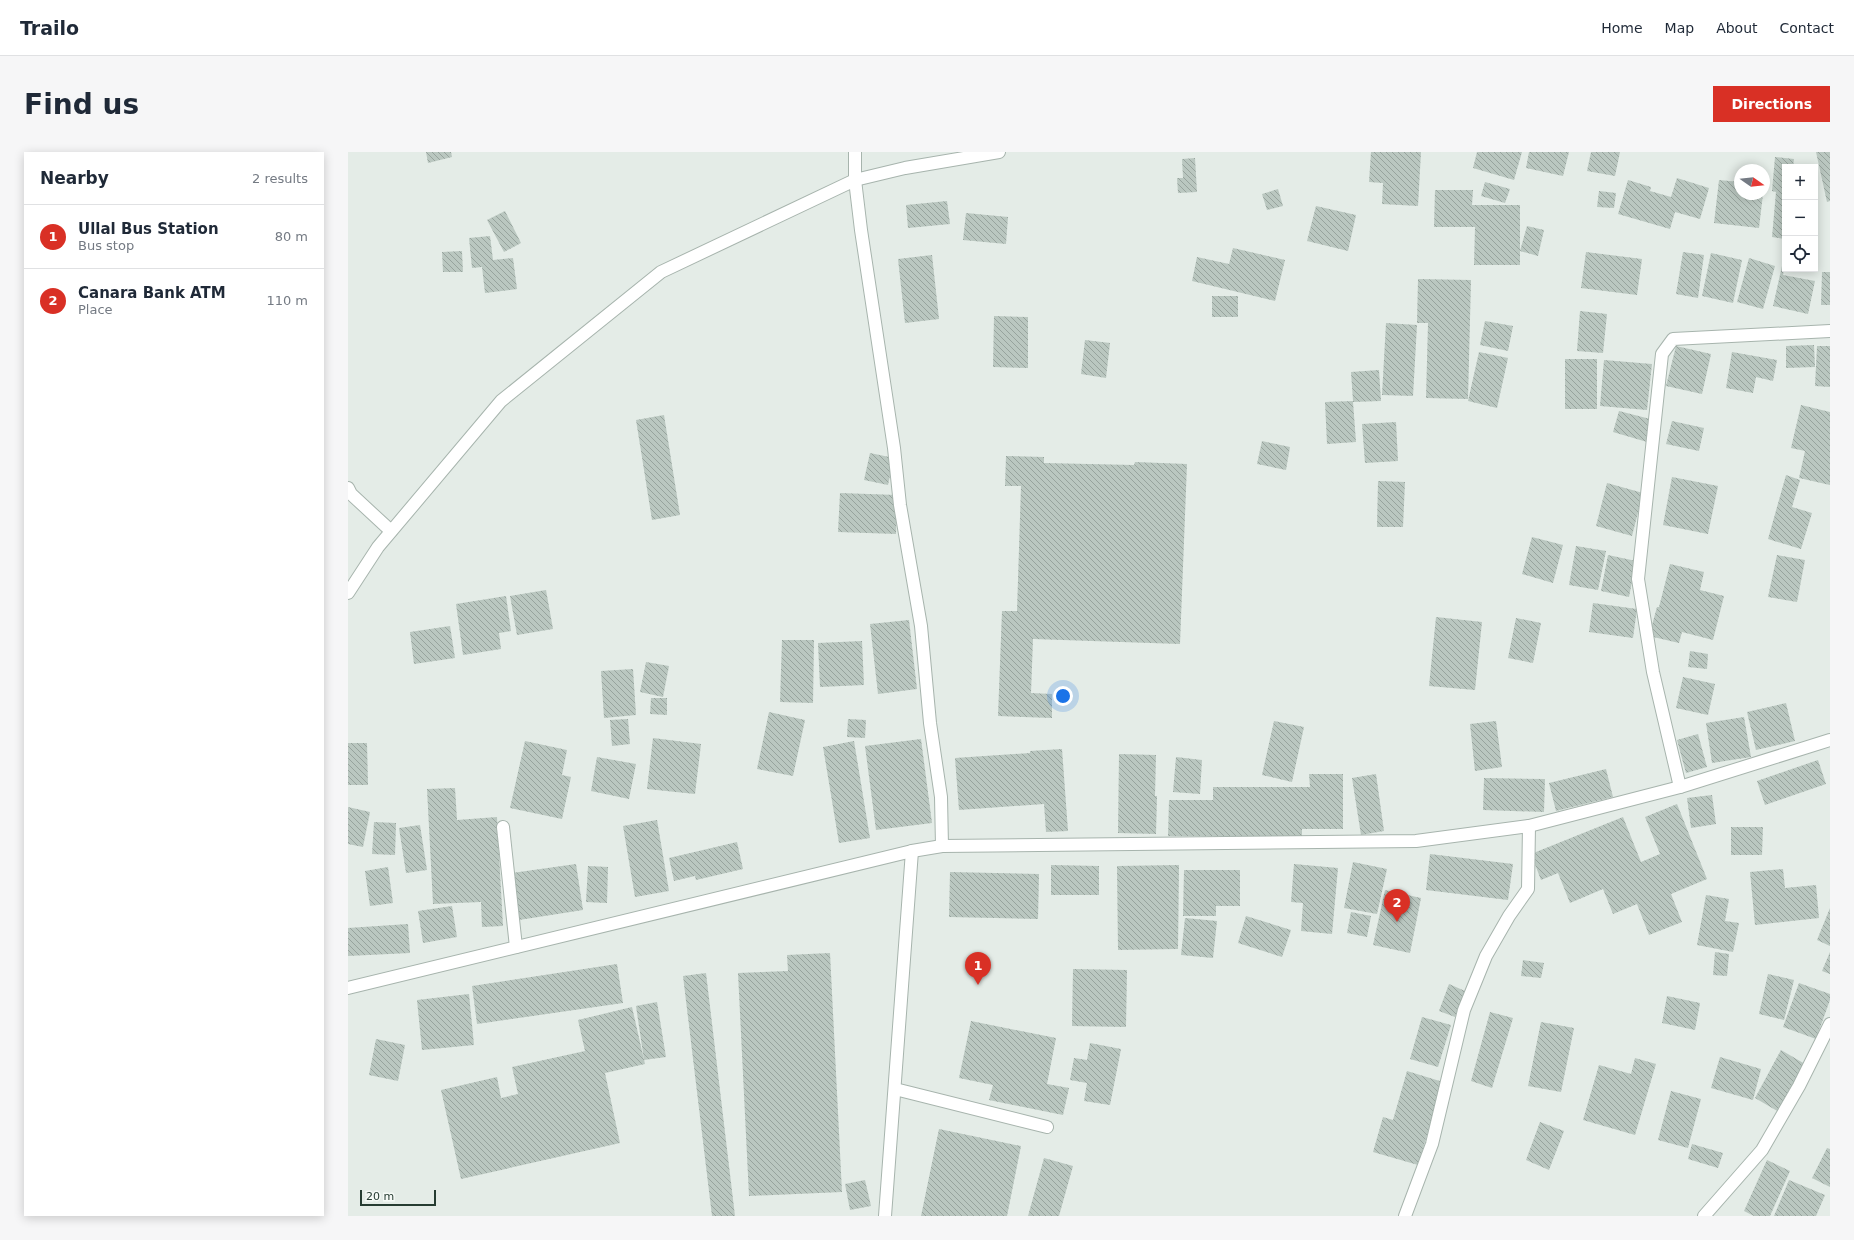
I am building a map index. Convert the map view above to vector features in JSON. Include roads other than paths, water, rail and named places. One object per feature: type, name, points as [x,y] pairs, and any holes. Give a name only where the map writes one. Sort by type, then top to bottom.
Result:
[{"type":"street","points":[[855,152],[855,180],[861,230],[894,448],[900,505],[921,626],[930,723],[941,797],[942,846]]},
{"type":"street","points":[[348,593],[378,547],[501,401],[661,272],[855,180],[905,168],[999,152]]},
{"type":"street","points":[[1680,787],[1653,672],[1638,579],[1662,354],[1673,338],[1830,331]]},
{"type":"street","points":[[348,488],[351,494],[391,531]]},
{"type":"street","points":[[348,988],[912,851],[942,846],[1416,841],[1529,826],[1680,787],[1830,740]]},
{"type":"street","points":[[1405,1216],[1432,1144],[1464,1010],[1486,956],[1509,916],[1528,889],[1529,826]]},
{"type":"street","points":[[503,827],[516,947]]},
{"type":"street","points":[[885,1216],[912,851]]},
{"type":"street","points":[[1704,1216],[1762,1150],[1799,1086],[1830,1024]]},
{"type":"street","points":[[895,1089],[1047,1127]]},
{"type":"place","name":"Canara Bank ATM","points":[[1397,922]]},
{"type":"place","name":"Ullal Bus Station","points":[[978,985]]}]
